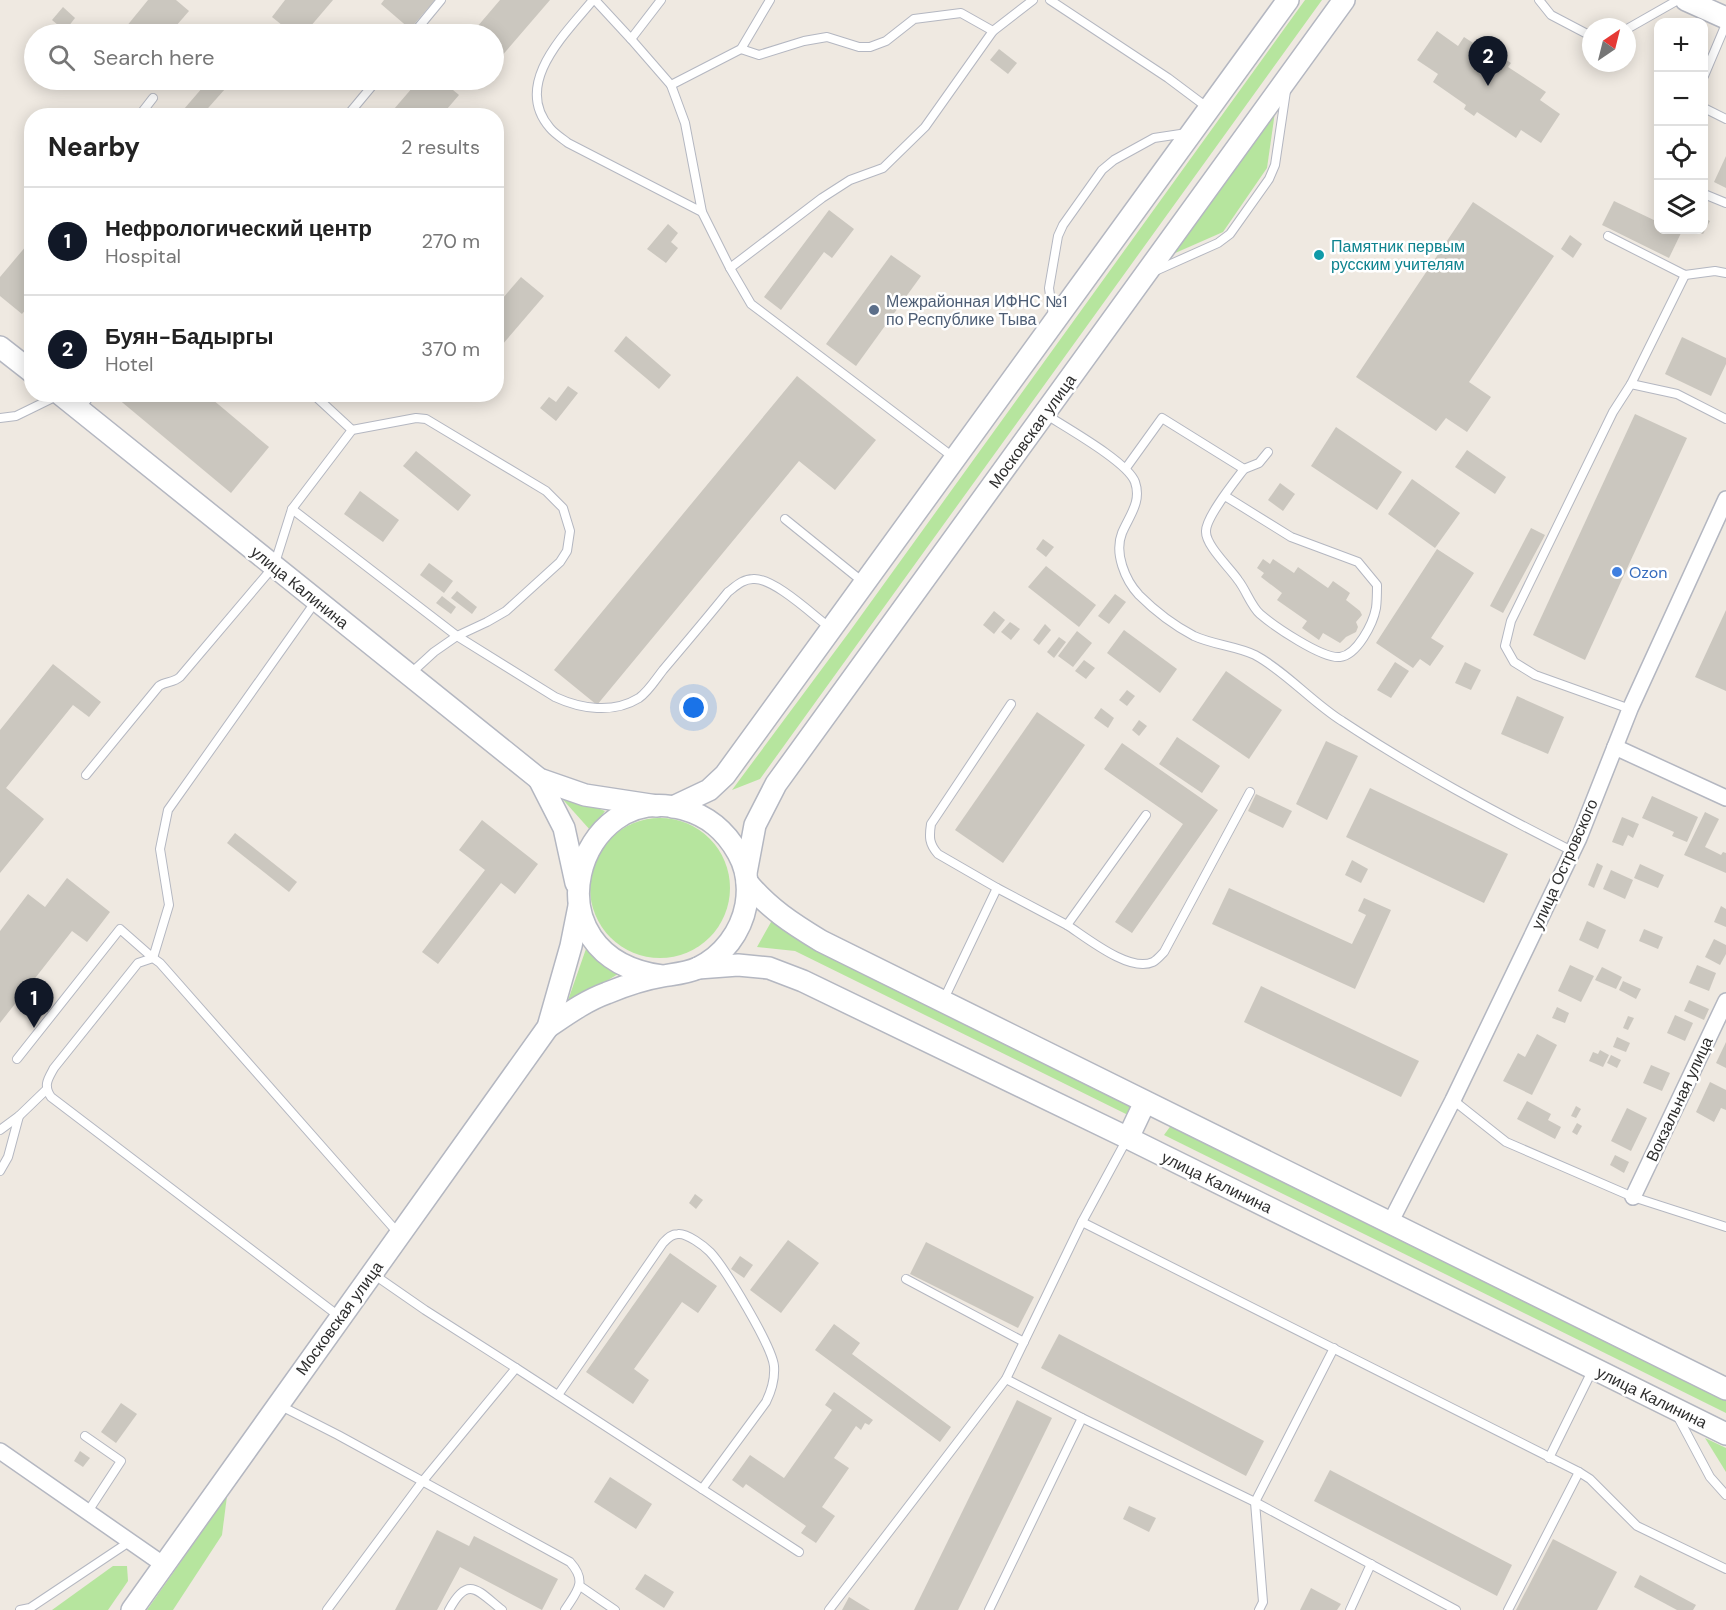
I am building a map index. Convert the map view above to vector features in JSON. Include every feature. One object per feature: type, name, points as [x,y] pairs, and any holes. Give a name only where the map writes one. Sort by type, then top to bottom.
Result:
[{"type":"main road","points":[[665,806],[697,813],[715,824],[730,840],[741,859],[748,892],[744,916],[734,938],[718,956],[698,968],[675,975],[662,976],[642,973],[624,966],[608,956],[594,942],[585,925],[578,900],[580,873],[587,852],[599,834],[616,820],[635,810],[665,806],[709,790],[725,775],[1288,0]]},
{"type":"main road","name":"Московская улица","points":[[746,878],[755,825],[776,784],[1344,0]]},
{"type":"main road","points":[[1686,0],[1726,18]]},
{"type":"main road","points":[[0,347],[24,366]]},
{"type":"main road","name":"улица Калинина","points":[[85,402],[274,566],[539,779],[585,795],[665,806]]},
{"type":"main road","name":"улица Калинина","points":[[539,779],[564,828],[578,900]]},
{"type":"main road","points":[[746,878],[770,907],[810,935],[1726,1389]]},
{"type":"main road","name":"Московская улица","points":[[132,1610],[548,1027],[572,946],[578,900]]},
{"type":"main road","name":"улица Калинина","points":[[698,968],[738,965],[769,968],[803,981],[1128,1138],[1726,1434]]},
{"type":"main road","name":"Московская улица","points":[[548,1027],[587,1002],[606,993],[662,976]]},
{"type":"main road","points":[[1128,1138],[1145,1102]]},
{"type":"street","name":"улица Островского","points":[[1390,1223],[1454,1100],[1572,851],[1630,709],[1726,499]]},
{"type":"street","points":[[1615,747],[1726,798]]},
{"type":"street","name":"Вокзальная улица","points":[[1633,1197],[1726,1001]]},
{"type":"street","points":[[0,1451],[164,1565]]},
{"type":"lane","points":[[421,24],[441,0]]},
{"type":"lane","points":[[702,212],[568,144],[550,128],[538,106],[538,78],[549,54],[594,0],[671,85],[685,123],[702,212],[729,268],[751,303],[954,458]]},
{"type":"lane","points":[[631,39],[660,0]]},
{"type":"lane","points":[[671,85],[741,49],[770,0]]},
{"type":"lane","points":[[729,268],[822,198],[850,180],[883,168],[925,127],[993,32],[1033,0]]},
{"type":"lane","points":[[1050,0],[1168,78],[1209,109]]},
{"type":"lane","points":[[1539,0],[1551,15],[1582,31]]},
{"type":"lane","points":[[1636,24],[1678,0]]},
{"type":"lane","points":[[741,49],[759,55],[827,36],[870,47],[886,41],[914,19],[961,13],[993,32]]},
{"type":"lane","points":[[1706,72],[1726,24]]},
{"type":"lane","points":[[1144,277],[1218,243],[1230,234],[1269,179],[1275,165],[1285,108],[1286,79]]},
{"type":"lane","points":[[353,108],[368,90]]},
{"type":"lane","points":[[145,108],[153,98]]},
{"type":"lane","points":[[1708,110],[1726,119]]},
{"type":"lane","points":[[1054,322],[1049,288],[1058,236],[1063,225],[1096,179],[1114,160],[1154,138],[1191,132]]},
{"type":"lane","points":[[1708,196],[1726,203]]},
{"type":"lane","points":[[1608,236],[1685,275],[1715,271],[1726,273]]},
{"type":"lane","points":[[1630,709],[1535,675],[1514,662],[1505,646],[1511,621],[1613,412],[1631,384],[1685,275]]},
{"type":"lane","points":[[1631,384],[1677,394],[1726,419]]},
{"type":"lane","points":[[0,418],[16,416],[44,402]]},
{"type":"lane","points":[[322,402],[352,430]]},
{"type":"lane","points":[[1044,413],[1126,468],[1135,482],[1137,496],[1135,511],[1122,533],[1119,548],[1121,562],[1138,594],[1158,611],[1195,636],[1256,655],[1340,720],[1477,803],[1572,851]]},
{"type":"lane","points":[[86,774],[159,686],[175,682],[180,677],[274,566],[292,508],[352,430],[416,418],[426,419],[536,483],[555,498],[563,508],[570,531],[569,544],[560,562],[506,611],[457,636],[434,652],[409,675]]},
{"type":"lane","points":[[1126,468],[1162,418],[1244,469]]},
{"type":"lane","points":[[1225,496],[1291,537],[1358,562],[1377,585],[1376,609],[1361,642],[1355,649],[1341,657],[1326,655],[1309,648],[1258,613],[1240,582],[1209,543],[1206,531],[1209,520],[1225,496],[1244,469],[1259,462],[1268,452]]},
{"type":"lane","points":[[292,508],[457,636],[555,697],[572,705],[589,709],[618,706],[640,697],[728,592],[740,583],[753,579],[763,580],[831,628]]},
{"type":"lane","points":[[785,519],[864,583]]},
{"type":"lane","points":[[153,958],[169,906],[160,849],[168,810],[316,600]]},
{"type":"lane","points":[[1011,704],[932,824],[929,836],[931,846],[938,854],[1128,963],[1154,962],[1164,952],[1250,792]]},
{"type":"lane","points":[[1067,926],[1146,815]]},
{"type":"lane","points":[[942,1001],[997,888]]},
{"type":"lane","points":[[17,1059],[120,929],[160,963],[399,1234]]},
{"type":"lane","points":[[153,958],[138,963],[54,1068],[46,1082],[46,1090],[51,1097],[340,1317]]},
{"type":"lane","points":[[0,1130],[19,1116],[46,1090]]},
{"type":"lane","points":[[1454,1100],[1506,1142],[1633,1197],[1726,1227]]},
{"type":"lane","points":[[0,1171],[9,1156],[19,1116]]},
{"type":"lane","points":[[829,1610],[1006,1379],[1082,1222],[1128,1138]]},
{"type":"lane","points":[[1082,1222],[1579,1472],[1590,1479],[1637,1526],[1726,1569]]},
{"type":"lane","points":[[558,1395],[663,1243],[669,1236],[678,1233],[687,1236],[709,1251],[727,1274],[770,1349],[774,1364],[772,1390],[766,1402],[702,1489]]},
{"type":"lane","points":[[371,1273],[799,1552]]},
{"type":"lane","points":[[906,1279],[1024,1342]]},
{"type":"lane","points":[[1259,1610],[1263,1602],[1255,1502],[1334,1348]]},
{"type":"lane","points":[[327,1610],[422,1482],[516,1368]]},
{"type":"lane","points":[[1549,1458],[1593,1368]]},
{"type":"lane","points":[[1006,1379],[1255,1502],[1456,1610]]},
{"type":"lane","points":[[278,1404],[570,1562],[576,1568],[580,1586],[565,1610]]},
{"type":"lane","points":[[1673,1408],[1710,1477],[1726,1495]]},
{"type":"lane","points":[[989,1610],[1082,1418]]},
{"type":"lane","points":[[85,1436],[121,1461],[87,1513]]},
{"type":"lane","points":[[1508,1610],[1579,1472]]},
{"type":"lane","points":[[20,1610],[30,1608],[129,1542]]},
{"type":"lane","points":[[1350,1610],[1371,1564]]},
{"type":"lane","points":[[580,1586],[615,1610]]},
{"type":"lane","points":[[449,1610],[458,1594],[469,1588],[477,1590],[502,1610]]},
{"type":"green space","points":[[1305,0],[1322,0],[760,779],[732,790],[850,631]]},
{"type":"green space","points":[[1275,112],[1267,168],[1223,232],[1173,254]]},
{"type":"green space","points":[[557,793],[605,811],[591,831]]},
{"type":"green space","points":[[660,818],[687,823],[710,838],[725,861],[730,888],[725,915],[710,938],[687,953],[660,958],[633,953],[610,938],[595,915],[590,888],[595,861],[610,838],[633,823]]},
{"type":"green space","points":[[775,915],[1133,1105],[1128,1115],[795,951],[757,947]]},
{"type":"green space","points":[[587,946],[618,974],[566,1006]]},
{"type":"green space","points":[[1172,1124],[1726,1397],[1726,1413],[1164,1135]]},
{"type":"green space","points":[[1705,1438],[1726,1448],[1726,1472]]},
{"type":"green space","points":[[227,1496],[222,1535],[173,1610],[147,1610]]},
{"type":"green space","points":[[113,1566],[127,1566],[128,1581],[108,1610],[52,1610]]},
{"type":"building","points":[[148,0],[176,0],[189,11],[178,24],[128,24]]},
{"type":"building","points":[[285,0],[333,0],[313,24],[281,24],[272,17]]},
{"type":"building","points":[[384,0],[435,0],[414,24],[404,24],[381,4]]},
{"type":"building","points":[[500,0],[550,0],[504,53],[504,24],[480,24]]},
{"type":"building","points":[[63,7],[75,18],[70,24],[57,24],[52,20]]},
{"type":"building","points":[[1437,31],[1458,46],[1464,37],[1498,59],[1500,56],[1511,63],[1508,67],[1546,92],[1540,100],[1560,114],[1541,143],[1521,130],[1516,138],[1477,112],[1474,116],[1464,109],[1466,105],[1433,82],[1438,74],[1417,60]]},
{"type":"building","points":[[999,49],[1017,63],[1008,74],[990,60]]},
{"type":"building","points":[[200,90],[224,90],[208,108],[185,108]]},
{"type":"building","points":[[410,90],[453,90],[459,95],[448,108],[395,108]]},
{"type":"building","points":[[1726,156],[1726,188],[1714,182]]},
{"type":"building","points":[[1614,201],[1654,220],[1654,234],[1681,234],[1669,258],[1602,225]]},
{"type":"building","points":[[1473,202],[1554,256],[1469,382],[1491,397],[1467,432],[1446,418],[1436,431],[1356,377]]},
{"type":"building","points":[[829,210],[854,229],[832,258],[824,252],[781,310],[764,297]]},
{"type":"building","points":[[668,224],[678,233],[671,242],[678,248],[666,263],[647,249]]},
{"type":"building","points":[[1570,235],[1582,244],[1573,258],[1561,249]]},
{"type":"building","points":[[24,248],[24,312],[22,314],[0,296],[0,277]]},
{"type":"building","name":"Межрайонная ИФНС №1 по Республике Тыва","points":[[891,255],[921,276],[856,366],[826,344]]},
{"type":"building","points":[[521,277],[544,296],[504,343],[504,297]]},
{"type":"building","points":[[626,336],[671,375],[659,389],[614,351]]},
{"type":"building","points":[[1682,337],[1726,358],[1726,364],[1711,396],[1665,374]]},
{"type":"building","points":[[797,376],[876,440],[835,490],[799,461],[597,705],[554,670]]},
{"type":"building","points":[[568,386],[578,393],[556,421],[540,408],[549,397],[556,402]]},
{"type":"building","points":[[122,402],[216,402],[269,447],[231,493]]},
{"type":"building","points":[[1635,414],[1687,438],[1585,660],[1533,635]]},
{"type":"building","points":[[1336,427],[1402,472],[1377,510],[1311,466]]},
{"type":"building","points":[[1467,450],[1506,477],[1495,494],[1455,467]]},
{"type":"building","points":[[416,451],[471,495],[458,511],[403,466]]},
{"type":"building","points":[[1412,479],[1460,513],[1435,548],[1388,514]]},
{"type":"building","points":[[1280,483],[1295,494],[1283,511],[1268,500]]},
{"type":"building","points":[[360,491],[399,520],[383,542],[344,514]]},
{"type":"building","points":[[1531,528],[1545,535],[1503,613],[1490,606]]},
{"type":"building","points":[[1043,539],[1054,547],[1046,557],[1036,549]]},
{"type":"building","points":[[1437,549],[1474,573],[1431,638],[1444,646],[1430,666],[1420,659],[1413,668],[1376,643]]},
{"type":"building","points":[[1263,559],[1270,564],[1273,559],[1294,573],[1298,567],[1328,588],[1333,581],[1350,593],[1346,600],[1362,615],[1356,622],[1358,627],[1356,632],[1340,643],[1323,633],[1319,640],[1302,628],[1307,621],[1277,600],[1282,593],[1261,577],[1264,573],[1257,568]]},
{"type":"building","points":[[429,563],[453,581],[444,593],[420,575]]},
{"type":"building","points":[[1046,566],[1096,605],[1079,627],[1028,587]]},
{"type":"building","points":[[457,591],[477,607],[472,614],[451,598]]},
{"type":"building","points":[[1115,594],[1126,602],[1109,624],[1098,616]]},
{"type":"building","points":[[442,596],[456,607],[451,614],[436,603]]},
{"type":"building","points":[[1726,610],[1726,691],[1695,677]]},
{"type":"building","points":[[994,611],[1005,620],[994,634],[983,625]]},
{"type":"building","points":[[1010,622],[1020,629],[1011,640],[1001,632]]},
{"type":"building","points":[[1045,624],[1051,630],[1039,645],[1033,640]]},
{"type":"building","points":[[1124,630],[1177,669],[1160,693],[1107,653]]},
{"type":"building","points":[[1077,631],[1092,643],[1073,667],[1058,656]]},
{"type":"building","points":[[1059,637],[1066,642],[1054,658],[1047,652]]},
{"type":"building","points":[[1084,660],[1095,668],[1086,679],[1075,671]]},
{"type":"building","points":[[1395,662],[1409,671],[1391,698],[1377,690]]},
{"type":"building","points":[[1465,662],[1481,670],[1471,690],[1455,683]]},
{"type":"building","points":[[53,664],[101,702],[89,717],[73,705],[6,788],[44,819],[0,873],[0,730]]},
{"type":"building","points":[[1226,671],[1282,710],[1249,759],[1192,720]]},
{"type":"building","points":[[1127,690],[1135,696],[1127,706],[1119,700]]},
{"type":"building","points":[[1517,696],[1564,717],[1548,754],[1501,734]]},
{"type":"building","points":[[1101,708],[1114,718],[1108,728],[1094,718]]},
{"type":"building","points":[[1037,712],[1085,745],[1003,863],[955,830]]},
{"type":"building","points":[[1139,720],[1147,726],[1139,736],[1132,730]]},
{"type":"building","points":[[1177,737],[1220,766],[1202,793],[1159,764]]},
{"type":"building","points":[[1326,741],[1358,756],[1327,820],[1296,804]]},
{"type":"building","points":[[1122,743],[1218,810],[1132,933],[1115,922],[1183,824],[1104,769]]},
{"type":"building","points":[[1370,788],[1508,854],[1484,903],[1346,837]]},
{"type":"building","points":[[1256,794],[1292,811],[1283,828],[1248,811]]},
{"type":"building","points":[[1652,796],[1698,817],[1687,842],[1672,836],[1674,832],[1642,818]]},
{"type":"building","points":[[1705,812],[1719,819],[1705,847],[1721,855],[1723,852],[1726,853],[1726,873],[1684,855]]},
{"type":"building","points":[[1622,817],[1639,824],[1633,838],[1628,835],[1623,846],[1612,842]]},
{"type":"building","points":[[482,820],[538,864],[515,894],[501,883],[438,964],[422,952],[485,870],[459,850]]},
{"type":"building","points":[[235,833],[297,882],[289,892],[227,843]]},
{"type":"building","points":[[1352,860],[1368,869],[1361,883],[1345,875]]},
{"type":"building","points":[[1597,863],[1603,866],[1594,888],[1588,885]]},
{"type":"building","points":[[1640,864],[1664,875],[1658,888],[1634,878]]},
{"type":"building","points":[[1611,870],[1633,880],[1625,899],[1603,889]]},
{"type":"building","points":[[67,878],[110,912],[87,942],[72,931],[0,1023],[0,931],[28,894],[45,907]]},
{"type":"building","points":[[1229,888],[1352,944],[1366,915],[1358,911],[1364,898],[1391,910],[1355,989],[1212,924]]},
{"type":"building","points":[[1721,906],[1726,909],[1726,927],[1714,922]]},
{"type":"building","points":[[1587,921],[1606,930],[1598,949],[1579,940]]},
{"type":"building","points":[[1644,929],[1663,937],[1658,949],[1639,941]]},
{"type":"building","points":[[1714,939],[1726,945],[1726,954],[1720,965],[1705,957]]},
{"type":"building","points":[[1570,965],[1594,976],[1581,1002],[1558,991]]},
{"type":"building","points":[[1697,965],[1716,973],[1709,991],[1689,983]]},
{"type":"building","points":[[1602,967],[1622,977],[1616,989],[1595,980]]},
{"type":"building","points":[[1623,981],[1641,989],[1636,999],[1619,990]]},
{"type":"building","points":[[1261,986],[1419,1061],[1401,1097],[1244,1022]]},
{"type":"building","points":[[1689,1000],[1709,1009],[1704,1020],[1684,1011]]},
{"type":"building","points":[[1557,1007],[1569,1013],[1565,1023],[1552,1018]]},
{"type":"building","points":[[1675,1015],[1693,1023],[1685,1041],[1667,1033]]},
{"type":"building","points":[[1628,1016],[1634,1018],[1628,1030],[1623,1028]]},
{"type":"building","points":[[1537,1034],[1557,1045],[1532,1095],[1503,1081],[1518,1053],[1525,1057]]},
{"type":"building","points":[[1617,1037],[1630,1043],[1626,1052],[1613,1047]]},
{"type":"building","points":[[1726,1042],[1726,1068],[1716,1063]]},
{"type":"building","points":[[1600,1050],[1609,1055],[1603,1067],[1589,1061],[1593,1052],[1598,1054]]},
{"type":"building","points":[[1611,1055],[1621,1060],[1617,1068],[1607,1063]]},
{"type":"building","points":[[1651,1065],[1670,1073],[1662,1091],[1643,1083]]},
{"type":"building","points":[[1710,1082],[1726,1090],[1726,1110],[1721,1108],[1714,1122],[1696,1112]]},
{"type":"building","points":[[1527,1101],[1551,1114],[1548,1120],[1561,1127],[1555,1139],[1517,1119]]},
{"type":"building","points":[[1576,1106],[1581,1109],[1576,1118],[1571,1116]]},
{"type":"building","points":[[1627,1108],[1647,1118],[1631,1151],[1611,1141]]},
{"type":"building","points":[[1577,1123],[1582,1126],[1577,1135],[1572,1132]]},
{"type":"building","points":[[1615,1155],[1629,1162],[1624,1173],[1610,1165]]},
{"type":"building","points":[[695,1194],[703,1200],[696,1209],[689,1203]]},
{"type":"building","points":[[788,1240],[819,1263],[781,1313],[750,1290]]},
{"type":"building","points":[[926,1242],[1034,1297],[1018,1328],[910,1274]]},
{"type":"building","points":[[670,1253],[717,1286],[698,1313],[682,1302],[634,1369],[649,1380],[633,1404],[586,1372]]},
{"type":"building","points":[[740,1256],[753,1265],[744,1278],[731,1269]]},
{"type":"building","points":[[834,1324],[860,1343],[852,1354],[951,1427],[940,1442],[815,1350]]},
{"type":"building","points":[[1059,1334],[1264,1441],[1246,1476],[1041,1368]]},
{"type":"building","points":[[834,1392],[873,1420],[869,1425],[865,1423],[861,1430],[856,1426],[834,1458],[849,1468],[822,1507],[835,1516],[816,1543],[801,1533],[806,1526],[746,1484],[743,1488],[732,1480],[750,1455],[784,1478],[832,1410],[825,1405]]},
{"type":"building","points":[[1017,1400],[1052,1418],[958,1610],[914,1610]]},
{"type":"building","points":[[121,1403],[137,1414],[116,1443],[101,1432]]},
{"type":"building","points":[[80,1451],[90,1458],[83,1467],[74,1461]]},
{"type":"building","points":[[1330,1470],[1512,1565],[1497,1596],[1314,1501]]},
{"type":"building","points":[[610,1477],[652,1504],[636,1529],[594,1502]]},
{"type":"building","points":[[1129,1506],[1156,1518],[1149,1532],[1123,1519]]},
{"type":"building","points":[[437,1530],[469,1546],[474,1536],[558,1579],[542,1610],[460,1567],[437,1610],[395,1610]]},
{"type":"building","points":[[1553,1539],[1617,1572],[1597,1610],[1516,1610]]},
{"type":"building","points":[[645,1574],[674,1592],[664,1608],[635,1589]]},
{"type":"building","points":[[1640,1575],[1696,1605],[1693,1610],[1677,1610],[1634,1587]]},
{"type":"building","points":[[1311,1588],[1341,1604],[1337,1610],[1300,1610]]},
{"type":"building","points":[[849,1597],[870,1610],[842,1610]]},
{"type":"place","name":"Буян-Бадыргы","points":[[1488,86]]},
{"type":"place","name":"Памятник первым русским учителям","points":[[1319,255]]},
{"type":"place","name":"Межрайонная ИФНС №1 по Республике Тыва","points":[[874,310]]},
{"type":"place","name":"Ozon","points":[[1617,572]]},
{"type":"place","name":"Нефрологический центр","points":[[34,1028]]}]
